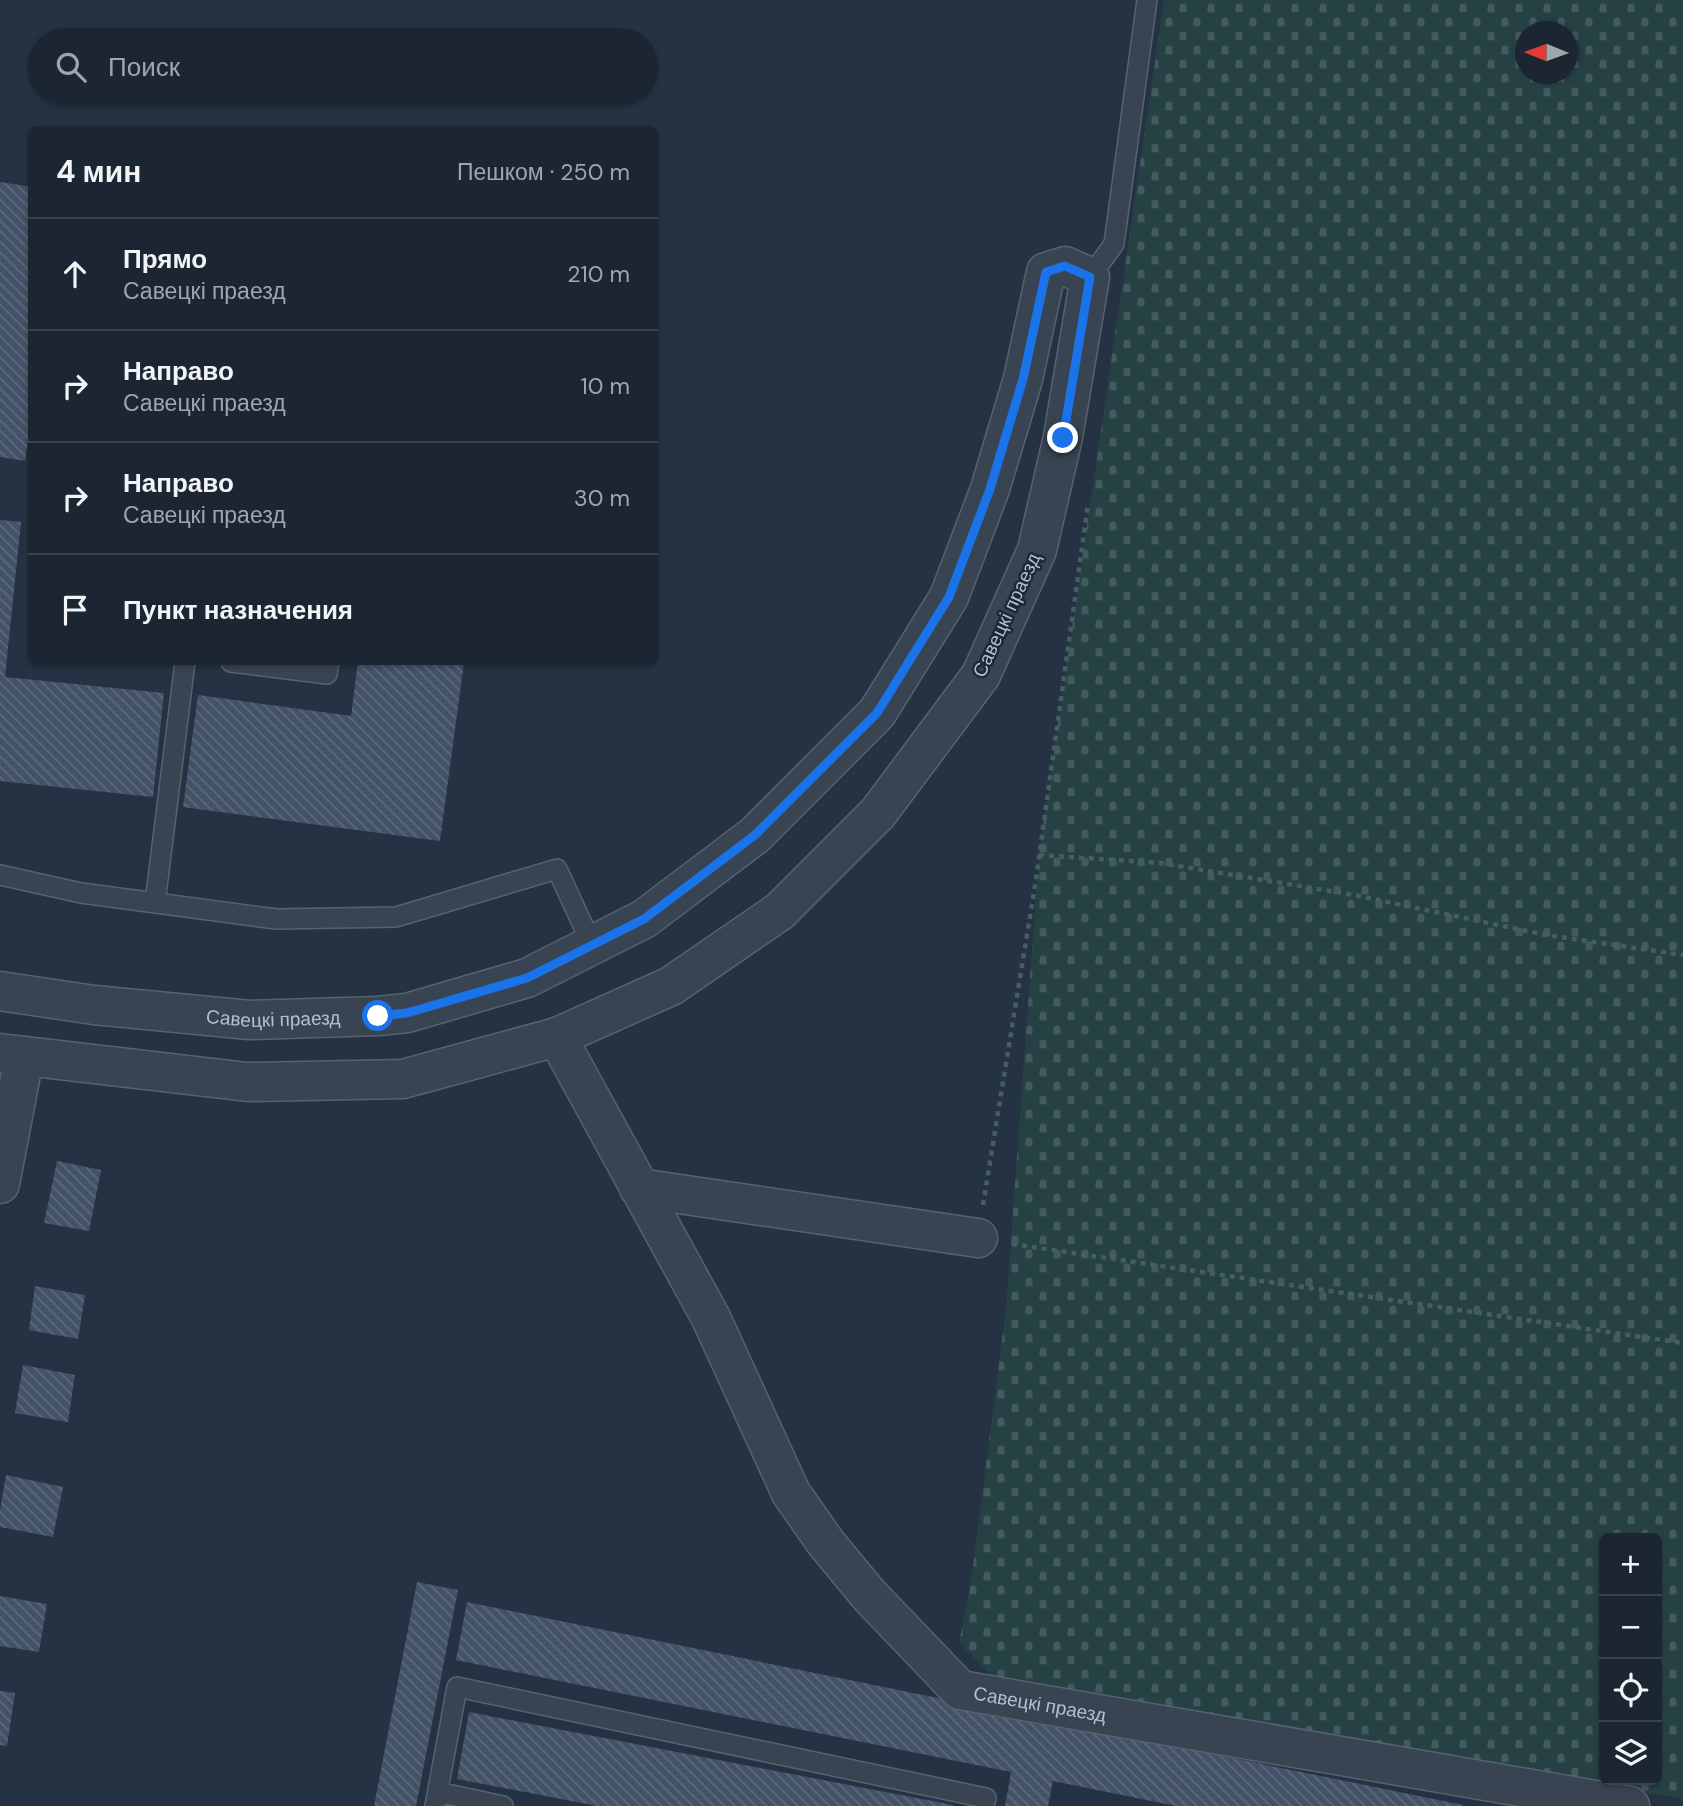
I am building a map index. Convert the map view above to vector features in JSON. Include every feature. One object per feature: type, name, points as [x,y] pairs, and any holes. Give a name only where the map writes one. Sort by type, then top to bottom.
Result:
[{"type":"street","name":"Савецкі праезд","points":[[0,991],[94,1005],[250,1020],[407,1013],[527,978],[644,919],[755,835],[877,713],[949,597],[990,489],[1023,379],[1046,272],[1065,266],[1090,277],[1063,438],[1037,550],[981,675],[878,813],[780,911],[671,986],[557,1037],[403,1079],[248,1082],[12,1056]]},
{"type":"street","name":"Савецкі праезд","points":[[557,1037],[711,1318],[791,1493],[826,1543],[869,1595],[960,1690],[1630,1806]]},
{"type":"street","points":[[0,1184],[12,1056]]},
{"type":"street","points":[[639,1188],[978,1238]]},
{"type":"lane","points":[[1090,277],[1114,244],[1147,0]]},
{"type":"lane","points":[[155,903],[185,665]]},
{"type":"lane","points":[[255,665],[327,674],[328,665]]},
{"type":"lane","points":[[0,875],[81,893],[276,919],[396,917],[557,869],[592,945]]},
{"type":"lane","points":[[503,1806],[437,1799],[457,1687],[986,1798],[984,1806]]},
{"type":"path","points":[[1089,496],[1039,855],[978,1238],[1683,1343]]},
{"type":"path","points":[[1039,855],[1160,863],[1354,895],[1546,935],[1683,955]]},
{"type":"green space","points":[[1164,0],[1683,0],[1683,1799],[1602,1785],[1662,1785],[1662,1533],[1599,1533],[1599,1784],[996,1680],[959,1642],[971,1582],[1006,1309],[1039,854]]},
{"type":"building","points":[[0,182],[28,186],[28,442],[25,461],[0,457]]},
{"type":"building","points":[[0,520],[21,522],[5,677],[164,693],[153,797],[0,781]]},
{"type":"building","points":[[358,665],[464,665],[440,841],[183,807],[198,695],[351,716]]},
{"type":"building","points":[[57,1161],[101,1170],[89,1231],[44,1223]]},
{"type":"building","points":[[35,1286],[85,1295],[78,1339],[29,1330]]},
{"type":"building","points":[[23,1365],[75,1375],[68,1422],[15,1413]]},
{"type":"building","points":[[6,1475],[63,1487],[53,1537],[0,1527]]},
{"type":"building","points":[[417,1582],[458,1590],[416,1806],[374,1806]]},
{"type":"building","points":[[0,1596],[47,1604],[39,1652],[0,1646]]},
{"type":"building","points":[[467,1602],[1463,1806],[1176,1806],[1053,1781],[1048,1806],[1005,1806],[1011,1772],[456,1660]]},
{"type":"building","points":[[0,1691],[15,1693],[7,1746],[0,1745]]},
{"type":"building","points":[[469,1712],[953,1806],[597,1806],[457,1779]]},
{"type":"route","points":[[378,1016],[407,1013],[527,978],[644,919],[755,835],[877,713],[949,597],[990,489],[1023,379],[1046,272],[1065,266],[1090,277],[1063,438]]}]
